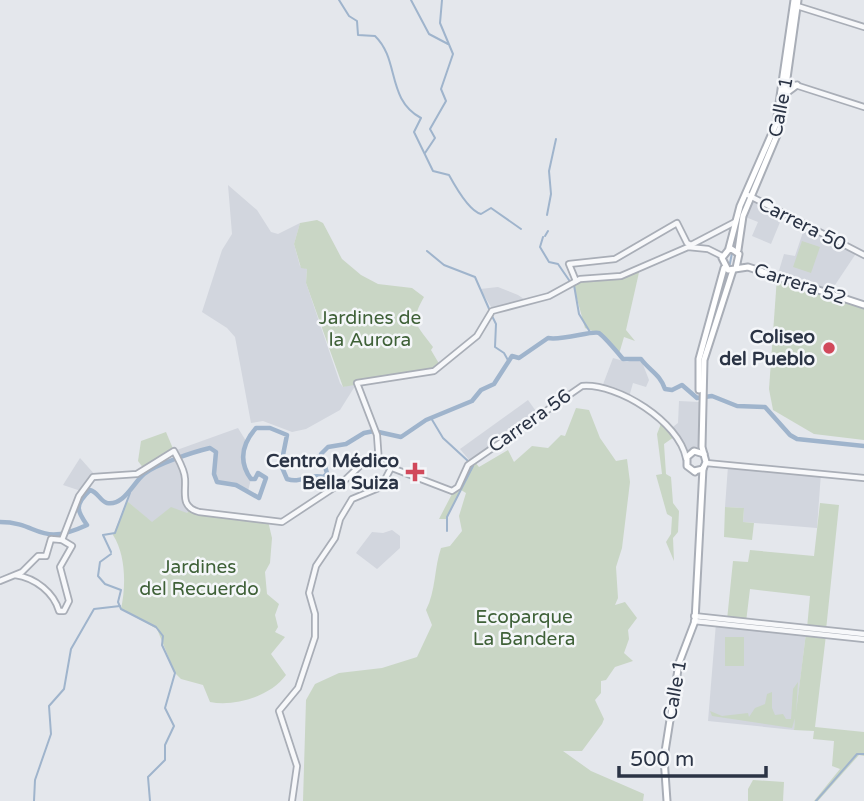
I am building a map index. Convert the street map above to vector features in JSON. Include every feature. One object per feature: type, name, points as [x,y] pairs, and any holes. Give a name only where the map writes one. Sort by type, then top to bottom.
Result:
[{"type":"main road","name":"Calle 1","points":[[738,250],[749,196],[774,131],[795,3]]},
{"type":"main road","name":"Calle 1","points":[[725,252],[735,222],[780,128],[784,82]]},
{"type":"main road","points":[[785,94],[797,85]]},
{"type":"main road","points":[[738,250],[725,252],[724,268],[699,359],[701,394],[704,454],[705,466],[694,471],[688,467],[686,459],[699,447],[701,394],[705,358],[727,284],[740,257],[738,250]]},
{"type":"main road","name":"Carrera 52","points":[[740,257],[747,263],[864,303]]},
{"type":"main road","name":"Carrera 52","points":[[724,268],[752,268],[864,303]]},
{"type":"main road","points":[[727,284],[737,272],[752,268]]},
{"type":"main road","points":[[693,452],[704,454]]},
{"type":"main road","name":"Calle 1","points":[[667,801],[664,758],[678,663],[694,620],[705,466]]},
{"type":"main road","name":"Calle 1","points":[[694,471],[700,479],[694,620]]},
{"type":"street","points":[[795,3],[864,26]]},
{"type":"street","points":[[784,82],[864,107]]},
{"type":"street","name":"Carrera 50","points":[[749,196],[864,254]]},
{"type":"street","points":[[379,463],[377,435],[357,383],[434,371],[477,336],[490,313],[549,296],[576,281],[621,276],[692,246],[735,222]]},
{"type":"street","points":[[576,281],[569,264],[615,259],[677,223],[687,243],[725,252]]},
{"type":"street","name":"Carrera 56","points":[[391,468],[435,486],[455,490],[468,465],[582,386],[615,394],[649,409],[661,419],[683,450],[686,459]]},
{"type":"street","points":[[683,450],[693,452]]},
{"type":"street","points":[[63,537],[82,490],[96,476],[136,474],[156,460],[175,453],[185,476],[184,498],[194,511],[279,522],[327,493],[360,464],[372,461],[391,468],[381,487],[352,499],[340,519],[335,538],[323,552],[312,577],[309,593],[315,614],[314,637],[298,688],[280,708],[280,721],[292,745],[297,766],[292,801]]},
{"type":"street","points":[[705,466],[864,478]]},
{"type":"street","points":[[0,581],[28,568],[38,556],[46,556],[51,539],[63,537]]},
{"type":"street","points":[[15,575],[43,586],[58,601],[59,611],[64,611],[69,601],[60,567],[72,546],[63,537]]},
{"type":"street","points":[[694,620],[864,637]]},
{"type":"shaded area","points":[[228,185],[257,210],[271,232],[278,234],[300,223],[294,244],[300,266],[307,269],[306,283],[340,383],[343,387],[357,383],[340,410],[306,429],[292,432],[263,421],[251,423],[235,337],[227,328],[202,312],[222,250],[232,234]]},
{"type":"shaded area","points":[[750,198],[783,215],[771,244],[752,236],[758,222],[743,216]]},
{"type":"shaded area","points":[[805,226],[857,252],[831,291],[778,274],[784,254],[795,256]]},
{"type":"shaded area","points":[[498,287],[527,301],[493,310],[480,289]]},
{"type":"shaded area","points":[[613,358],[642,362],[649,380],[646,387],[633,383],[629,397],[602,387]]},
{"type":"shaded area","points":[[528,400],[538,414],[470,461],[460,449]]},
{"type":"shaded area","points":[[679,401],[699,402],[699,447],[696,451],[685,451],[669,430],[678,423]]},
{"type":"shaded area","points":[[238,428],[246,441],[242,459],[251,479],[248,491],[217,482],[214,474],[216,452],[210,448],[178,459],[174,451]]},
{"type":"shaded area","points":[[80,458],[96,476],[81,491],[63,485]]},
{"type":"shaded area","points":[[178,459],[185,476],[183,493],[190,509],[187,513],[152,523],[127,501],[136,482],[144,474],[153,467]]},
{"type":"shaded area","points":[[728,466],[821,473],[817,528],[743,522],[744,508],[725,507]]},
{"type":"shaded area","points":[[392,530],[400,536],[400,548],[377,569],[356,553],[372,532]]},
{"type":"shaded area","points":[[716,623],[806,633],[794,730],[708,721]]},
{"type":"green space","name":"Jardines de la Aurora","points":[[317,220],[323,223],[342,259],[361,275],[378,284],[412,288],[424,297],[417,313],[417,324],[433,347],[431,350],[441,367],[434,371],[343,387],[306,283],[307,269],[301,268],[294,244],[300,223]]},
{"type":"green space","points":[[802,241],[820,247],[811,273],[793,267]]},
{"type":"green space","points":[[640,268],[626,330],[635,341],[624,337],[619,354],[600,334],[585,328],[573,284],[576,281],[621,276]]},
{"type":"green space","points":[[777,277],[864,305],[864,440],[814,434],[773,410],[769,389]]},
{"type":"green space","name":"Ecoparque La Bandera","points":[[576,408],[589,410],[600,438],[616,461],[627,459],[630,482],[622,548],[616,567],[618,598],[615,605],[625,602],[637,618],[628,630],[629,639],[624,653],[633,661],[615,667],[606,680],[601,681],[601,693],[595,700],[604,719],[602,724],[582,751],[563,751],[591,771],[644,794],[643,801],[303,801],[306,700],[315,684],[339,673],[382,668],[417,657],[432,625],[426,610],[432,595],[441,548],[450,546],[462,531],[459,516],[466,493],[461,490],[446,519],[439,519],[466,467],[474,461],[479,467],[508,450],[514,462],[532,446],[548,448],[561,435],[565,436]]},
{"type":"green space","points":[[662,421],[674,437],[664,444],[666,474],[671,477],[673,503],[679,511],[678,532],[673,538],[674,561],[666,542],[671,534],[672,517],[667,514],[656,475],[662,474],[657,434]]},
{"type":"green space","points":[[166,432],[174,451],[144,469],[138,461],[141,441]]},
{"type":"green space","name":"Jardines del Recuerdo","points":[[127,501],[152,522],[171,507],[187,513],[190,509],[268,521],[272,538],[270,563],[265,572],[267,594],[279,604],[275,615],[278,627],[275,632],[285,637],[271,654],[286,675],[271,689],[241,701],[210,702],[203,685],[181,679],[175,673],[157,629],[121,609],[124,571],[113,535]]},
{"type":"green space","points":[[820,503],[839,505],[826,630],[864,634],[864,639],[826,635],[815,727],[864,732],[864,756],[859,755],[818,801],[814,801],[840,769],[832,766],[834,741],[813,739],[814,731],[794,730],[795,718],[792,728],[712,716],[710,711],[722,716],[748,713],[749,717],[755,708],[765,704],[767,694],[772,692],[775,715],[783,714],[786,719],[791,719],[793,689],[798,682],[796,712],[806,633],[695,621],[695,616],[727,620],[733,561],[748,562],[750,550],[814,556]],"holes":[[[750,589],[810,596],[807,628],[746,622]]]},
{"type":"green space","points":[[725,507],[744,508],[743,522],[754,523],[752,540],[724,537]]},
{"type":"green space","points":[[725,637],[744,637],[744,666],[725,666]]},
{"type":"green space","points":[[753,780],[784,782],[783,801],[748,801],[748,789]]},
{"type":"waterway","points":[[339,0],[349,16],[357,21],[358,35],[375,36],[383,46],[403,101],[421,118],[414,132],[433,171],[449,175],[463,198],[476,212],[481,214],[491,208],[521,229]]},
{"type":"waterway","points":[[411,0],[429,34],[448,44]]},
{"type":"waterway","points":[[425,153],[435,138],[430,129],[446,101],[441,89],[453,54],[440,23],[442,0]]},
{"type":"waterway","points":[[547,215],[551,194],[549,171],[556,139]]},
{"type":"waterway","points":[[750,193],[753,187]]},
{"type":"waterway","points":[[741,211],[747,198]]},
{"type":"waterway","points":[[545,236],[548,231]]},
{"type":"waterway","points":[[733,246],[736,233]]},
{"type":"waterway","points":[[543,237],[540,247],[549,262],[558,264],[571,283]]},
{"type":"waterway","points":[[427,251],[444,265],[475,277],[490,311]]},
{"type":"waterway","points":[[729,268],[732,253]]},
{"type":"waterway","points":[[703,356],[727,273]]},
{"type":"waterway","points":[[574,285],[579,314],[590,332]]},
{"type":"waterway","points":[[492,316],[496,324],[495,347],[504,353],[509,362]]},
{"type":"waterway","points":[[0,522],[13,523],[48,534],[71,531],[87,525],[81,516],[79,504],[90,490],[105,502],[113,503],[123,498],[150,470],[210,448],[216,452],[214,474],[217,482],[236,485],[259,498],[266,478],[258,473],[255,479],[251,479],[243,459],[247,440],[256,428],[270,428],[287,435],[281,465],[287,479],[324,477],[327,473],[321,454],[328,447],[346,444],[364,433],[374,431],[401,437],[426,420],[472,401],[481,390],[494,384],[512,356],[519,358],[548,338],[596,332],[623,359],[641,359],[658,376],[665,389],[672,390],[682,385],[697,398],[712,396],[737,406],[765,407],[790,435],[797,439],[864,446]]},
{"type":"waterway","points":[[431,418],[443,438],[468,461]]},
{"type":"waterway","points":[[447,531],[447,517],[473,466]]},
{"type":"waterway","points":[[111,552],[103,535],[115,533],[130,493]]},
{"type":"waterway","points":[[111,554],[100,562],[98,576],[105,584],[121,590],[118,602],[121,609],[156,627],[163,636],[162,645],[175,673],[165,708],[174,726],[165,745],[165,760],[148,777],[150,801]]},
{"type":"waterway","points":[[34,801],[35,780],[51,734],[49,706],[64,689],[71,649],[94,609],[120,606]]},
{"type":"waterway","points":[[816,801],[857,754],[864,754]]},
{"type":"place","name":"Coliseo del Pueblo","points":[[829,348]]},
{"type":"place","name":"Centro Médico Bella Suiza","points":[[415,472]]}]
